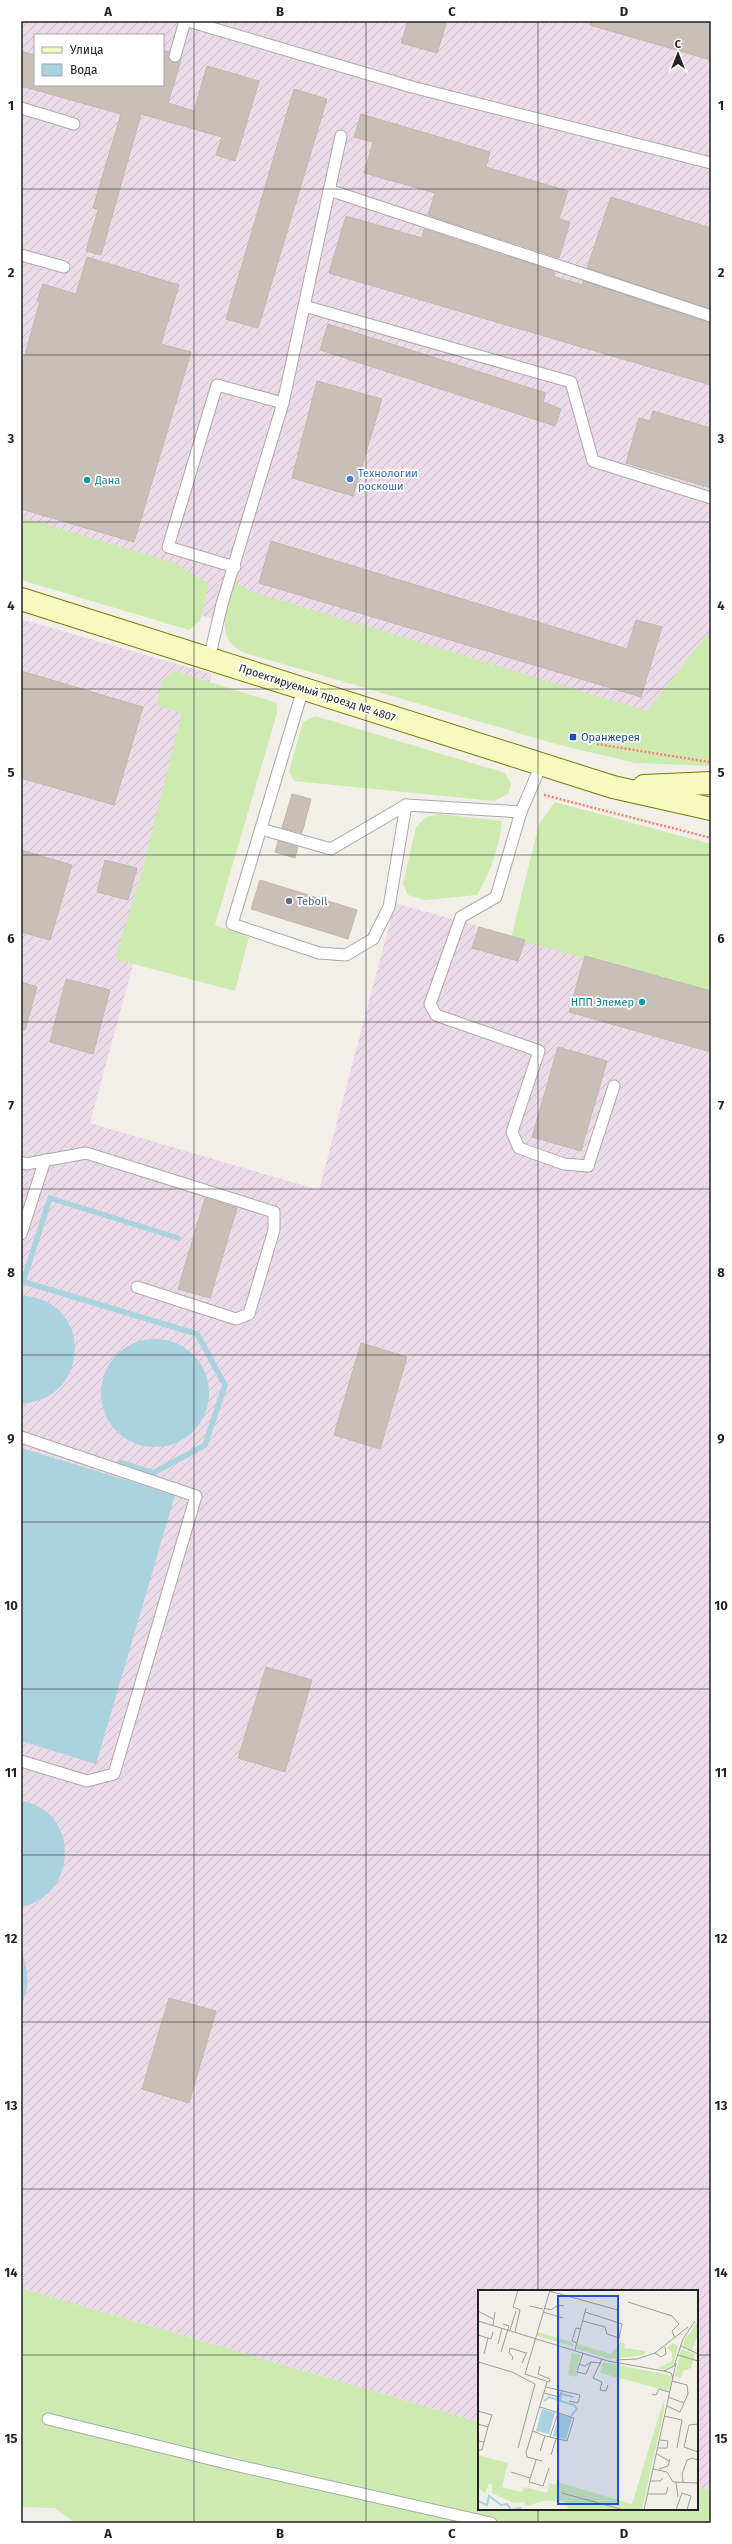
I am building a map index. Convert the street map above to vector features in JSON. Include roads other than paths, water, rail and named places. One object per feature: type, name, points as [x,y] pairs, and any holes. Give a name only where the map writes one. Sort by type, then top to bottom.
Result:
[{"type":"main road","name":"Проектируемый проезд № 4807","points":[[21,599],[613,787],[711,809]]},
{"type":"main road","name":"Проектируемый проезд № 4807","points":[[613,787],[711,783]]},
{"type":"lane","points":[[175,56],[186,21],[412,87],[711,163]]},
{"type":"lane","points":[[21,108],[74,124]]},
{"type":"lane","points":[[209,659],[283,403],[341,136]]},
{"type":"lane","points":[[329,190],[711,316]]},
{"type":"lane","points":[[21,255],[64,267]]},
{"type":"lane","points":[[304,306],[571,382],[593,461],[711,498]]},
{"type":"lane","points":[[235,567],[168,547],[216,385],[283,403]]},
{"type":"lane","points":[[303,689],[232,924],[319,953],[346,955],[373,939],[389,907],[406,805]]},
{"type":"lane","points":[[541,765],[521,812],[496,897],[461,917],[430,1004],[436,1015],[539,1051],[512,1132],[519,1148],[564,1164],[588,1166],[614,1086]]},
{"type":"lane","points":[[261,829],[331,849],[406,805],[521,812]]},
{"type":"lane","points":[[21,1162],[45,1160],[86,1153],[274,1212],[274,1230],[249,1314],[236,1319],[137,1287]]},
{"type":"lane","points":[[21,1234],[45,1160]]},
{"type":"lane","points":[[21,1437],[196,1496],[114,1774],[87,1781],[21,1761]]},
{"type":"lane","points":[[48,2419],[226,2463],[491,2523]]},
{"type":"water","points":[[21,1295],[43,1300],[55,1307],[65,1318],[72,1330],[75,1344],[74,1358],[70,1371],[63,1383],[53,1393],[40,1400],[22,1404]]},
{"type":"water","points":[[155,1339],[176,1343],[193,1355],[205,1372],[209,1393],[205,1414],[193,1431],[176,1443],[155,1447],[134,1443],[117,1431],[105,1414],[101,1393],[105,1372],[117,1355],[134,1343]]},
{"type":"water","points":[[21,1448],[175,1495],[96,1764],[21,1741]]},
{"type":"water","points":[[21,1801],[40,1808],[54,1820],[62,1835],[65,1853],[62,1871],[54,1887],[40,1899],[21,1907]]},
{"type":"water","points":[[21,1950],[27,1971],[27,1984],[21,2005]]},
{"type":"waterway","points":[[23,1282],[50,1198],[178,1238]]},
{"type":"waterway","points":[[21,1281],[197,1334],[225,1385],[205,1445],[153,1473],[120,1462]]},
{"type":"place","name":"Технологии роскоши","points":[[350,479]]},
{"type":"place","name":"Дана","points":[[87,480]]},
{"type":"place","name":"Оранжерея","points":[[573,737]]},
{"type":"place","name":"Teboil","points":[[289,901]]},
{"type":"place","name":"НПП Элемер","points":[[642,1002]]}]
